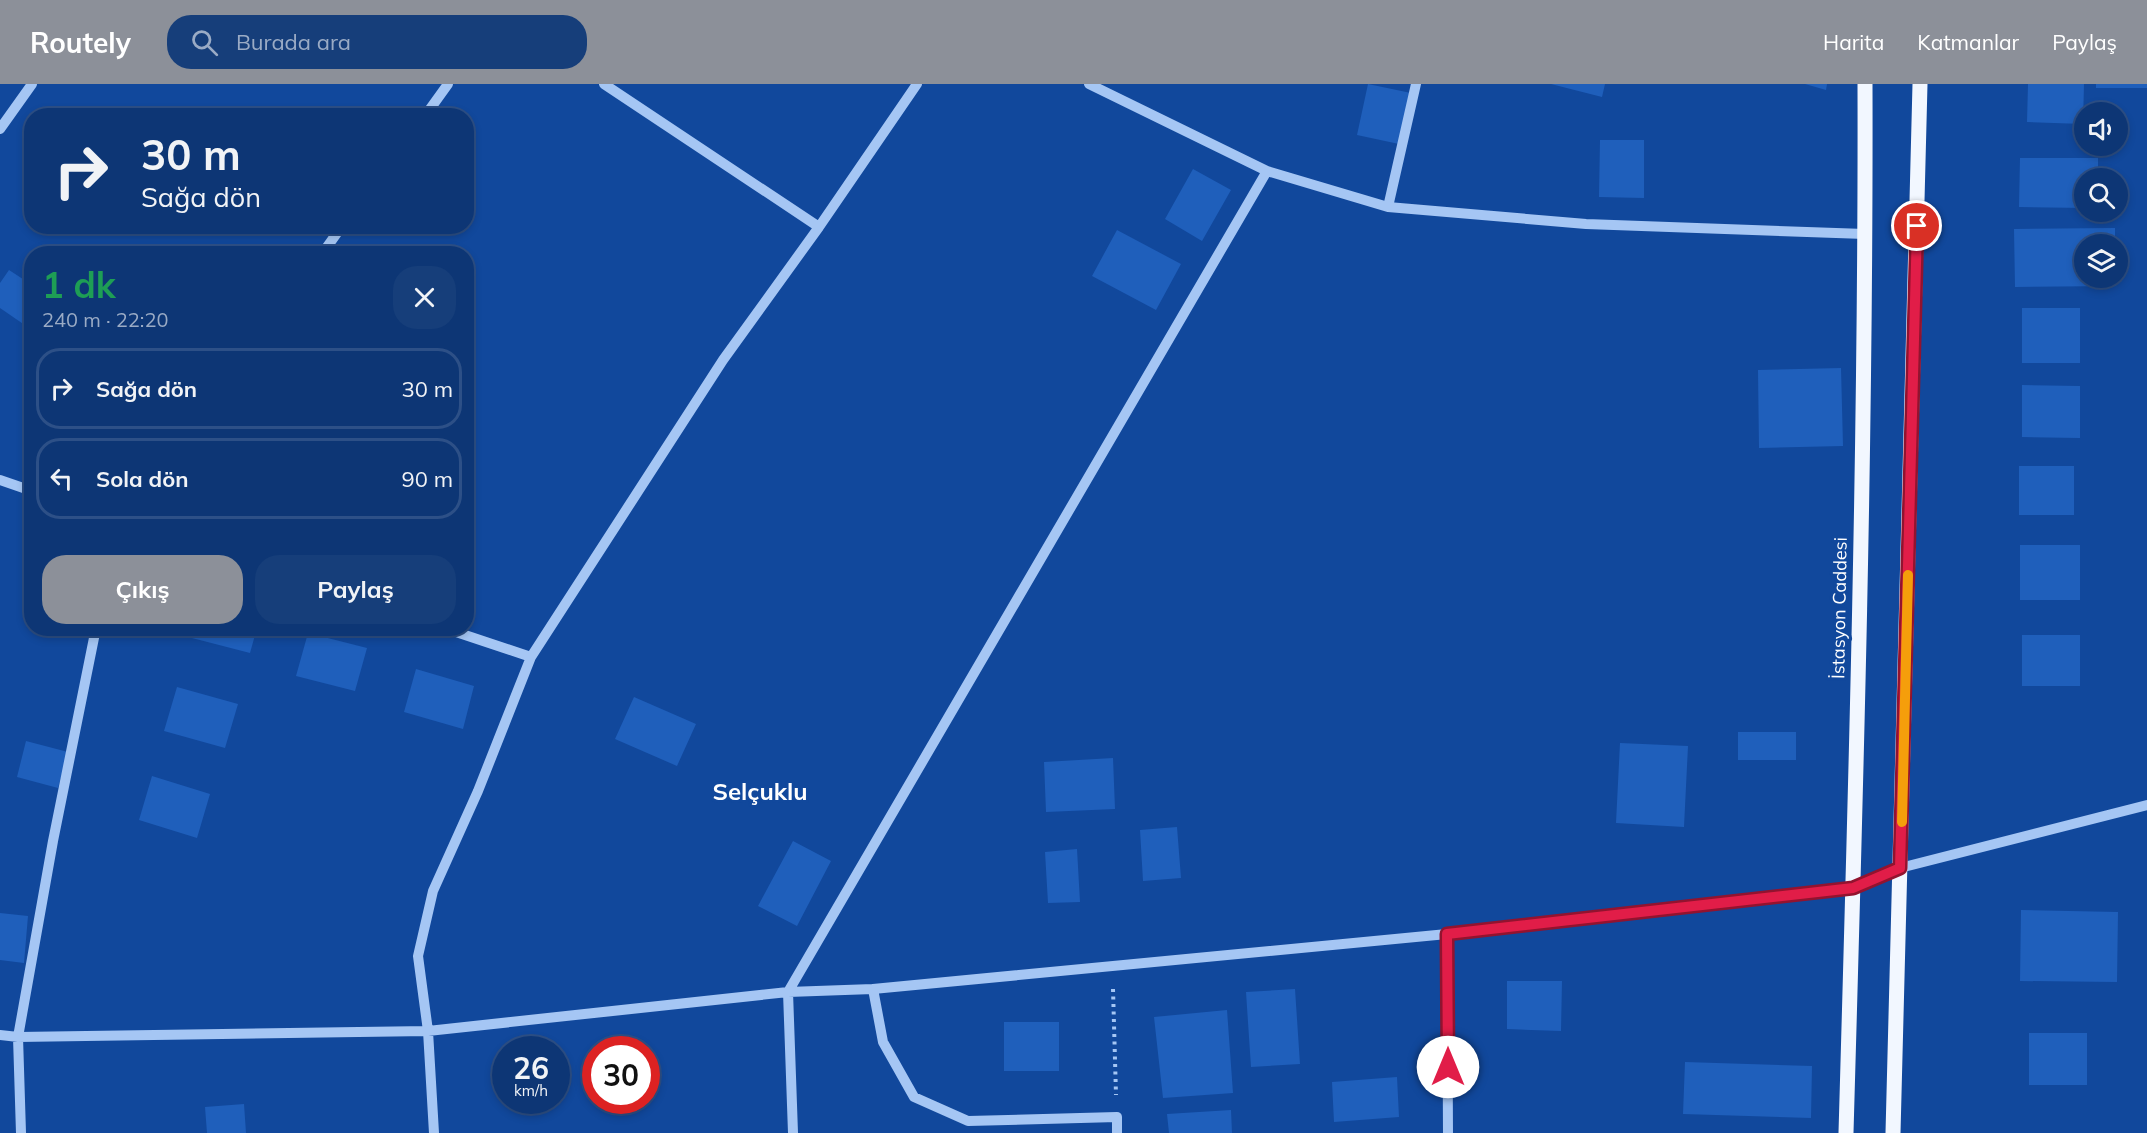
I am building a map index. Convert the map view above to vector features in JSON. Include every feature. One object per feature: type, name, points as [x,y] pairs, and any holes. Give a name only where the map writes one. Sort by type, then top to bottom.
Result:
[{"type":"main road","name":"İstasyon Caddesi","points":[[1846,1133],[1853,888],[1865,234],[1865,84]]},
{"type":"main road","points":[[1893,1133],[1920,84]]},
{"type":"street","points":[[1,126],[32,84]]},
{"type":"street","points":[[432,108],[448,84]]},
{"type":"street","points":[[604,84],[819,227]]},
{"type":"street","points":[[434,1133],[428,1031],[418,956],[433,891],[478,791],[531,657],[723,360],[819,227],[917,84]]},
{"type":"street","points":[[1089,84],[1267,171],[1388,207],[1587,224],[1865,234]]},
{"type":"street","points":[[1388,207],[1416,84]]},
{"type":"street","points":[[793,1133],[788,992],[1267,171]]},
{"type":"street","points":[[0,480],[24,488]]},
{"type":"street","points":[[21,1133],[18,1037],[52,841],[94,636]]},
{"type":"street","points":[[468,636],[531,657]]},
{"type":"street","points":[[0,1035],[18,1037],[428,1031],[788,992],[873,989],[1447,934],[1853,888],[1900,868],[2147,805]]},
{"type":"street","points":[[1447,934],[1449,1133]]},
{"type":"street","points":[[873,989],[883,1042],[914,1097],[968,1121],[1117,1117],[1117,1133]]},
{"type":"path","points":[[1112,967],[1117,1117]]},
{"type":"building","points":[[1368,84],[1411,93],[1399,144],[1357,135]]},
{"type":"building","points":[[1551,84],[1605,84],[1602,97]]},
{"type":"building","points":[[1805,84],[1827,84],[1826,90]]},
{"type":"building","points":[[2028,84],[2084,84],[2084,102],[2074,102],[2074,124],[2027,122]]},
{"type":"building","points":[[2096,84],[2147,84],[2147,88],[2096,88]]},
{"type":"building","points":[[1600,140],[1644,140],[1644,198],[1599,197]]},
{"type":"building","points":[[2020,158],[2098,158],[2098,168],[2074,168],[2074,208],[2019,207]]},
{"type":"building","points":[[1193,169],[1231,190],[1202,241],[1165,219]]},
{"type":"building","points":[[2115,228],[2115,234],[2074,234],[2074,286],[2015,287],[2014,229]]},
{"type":"building","points":[[1117,230],[1181,264],[1156,310],[1092,276]]},
{"type":"building","points":[[9,270],[24,280],[24,324],[0,308],[0,283]]},
{"type":"building","points":[[2022,308],[2080,308],[2080,363],[2022,363]]},
{"type":"building","points":[[1841,368],[1843,446],[1759,448],[1758,370]]},
{"type":"building","points":[[2022,385],[2080,386],[2080,438],[2022,437]]},
{"type":"building","points":[[2019,466],[2074,466],[2074,515],[2019,515]]},
{"type":"building","points":[[2020,545],[2080,545],[2080,600],[2020,600]]},
{"type":"building","points":[[2022,635],[2080,635],[2080,686],[2022,686]]},
{"type":"building","points":[[192,636],[255,636],[250,653],[192,638]]},
{"type":"building","points":[[307,636],[320,636],[367,648],[355,691],[296,676]]},
{"type":"building","points":[[416,669],[474,686],[463,729],[404,712]]},
{"type":"building","points":[[177,687],[238,704],[225,748],[164,731]]},
{"type":"building","points":[[634,697],[696,724],[677,766],[615,739]]},
{"type":"building","points":[[1738,732],[1796,732],[1796,760],[1738,760]]},
{"type":"building","points":[[26,741],[68,752],[58,788],[17,777]]},
{"type":"building","points":[[1620,743],[1688,746],[1684,827],[1616,823]]},
{"type":"building","points":[[1113,758],[1115,809],[1046,812],[1044,762]]},
{"type":"building","points":[[152,776],[210,794],[197,838],[139,820]]},
{"type":"building","points":[[1177,827],[1181,878],[1143,881],[1140,830]]},
{"type":"building","points":[[793,841],[831,861],[797,926],[758,906]]},
{"type":"building","points":[[1077,849],[1080,902],[1048,903],[1045,852]]},
{"type":"building","points":[[2021,910],[2118,912],[2117,982],[2020,981]]},
{"type":"building","points":[[0,913],[28,916],[24,963],[0,960]]},
{"type":"building","points":[[1507,981],[1562,981],[1561,1031],[1507,1029]]},
{"type":"building","points":[[1295,989],[1300,1064],[1251,1067],[1246,992]]},
{"type":"building","points":[[1227,1010],[1233,1093],[1163,1098],[1154,1017]]},
{"type":"building","points":[[1004,1022],[1059,1022],[1059,1071],[1004,1071]]},
{"type":"building","points":[[2029,1033],[2087,1033],[2087,1085],[2029,1085]]},
{"type":"building","points":[[1685,1062],[1812,1066],[1811,1118],[1683,1114]]},
{"type":"building","points":[[1397,1077],[1399,1117],[1334,1122],[1332,1082]]},
{"type":"building","points":[[244,1104],[246,1133],[207,1133],[205,1107]]},
{"type":"building","points":[[1231,1110],[1232,1133],[1169,1133],[1167,1114]]},
{"type":"slow traffic","points":[[1902,822],[1908,575]]},
{"type":"district","name":"Selçuklu","points":[[760,791]]},
{"type":"route","points":[[1448,1067],[1447,934],[1853,888],[1900,868],[1917,226]]}]
